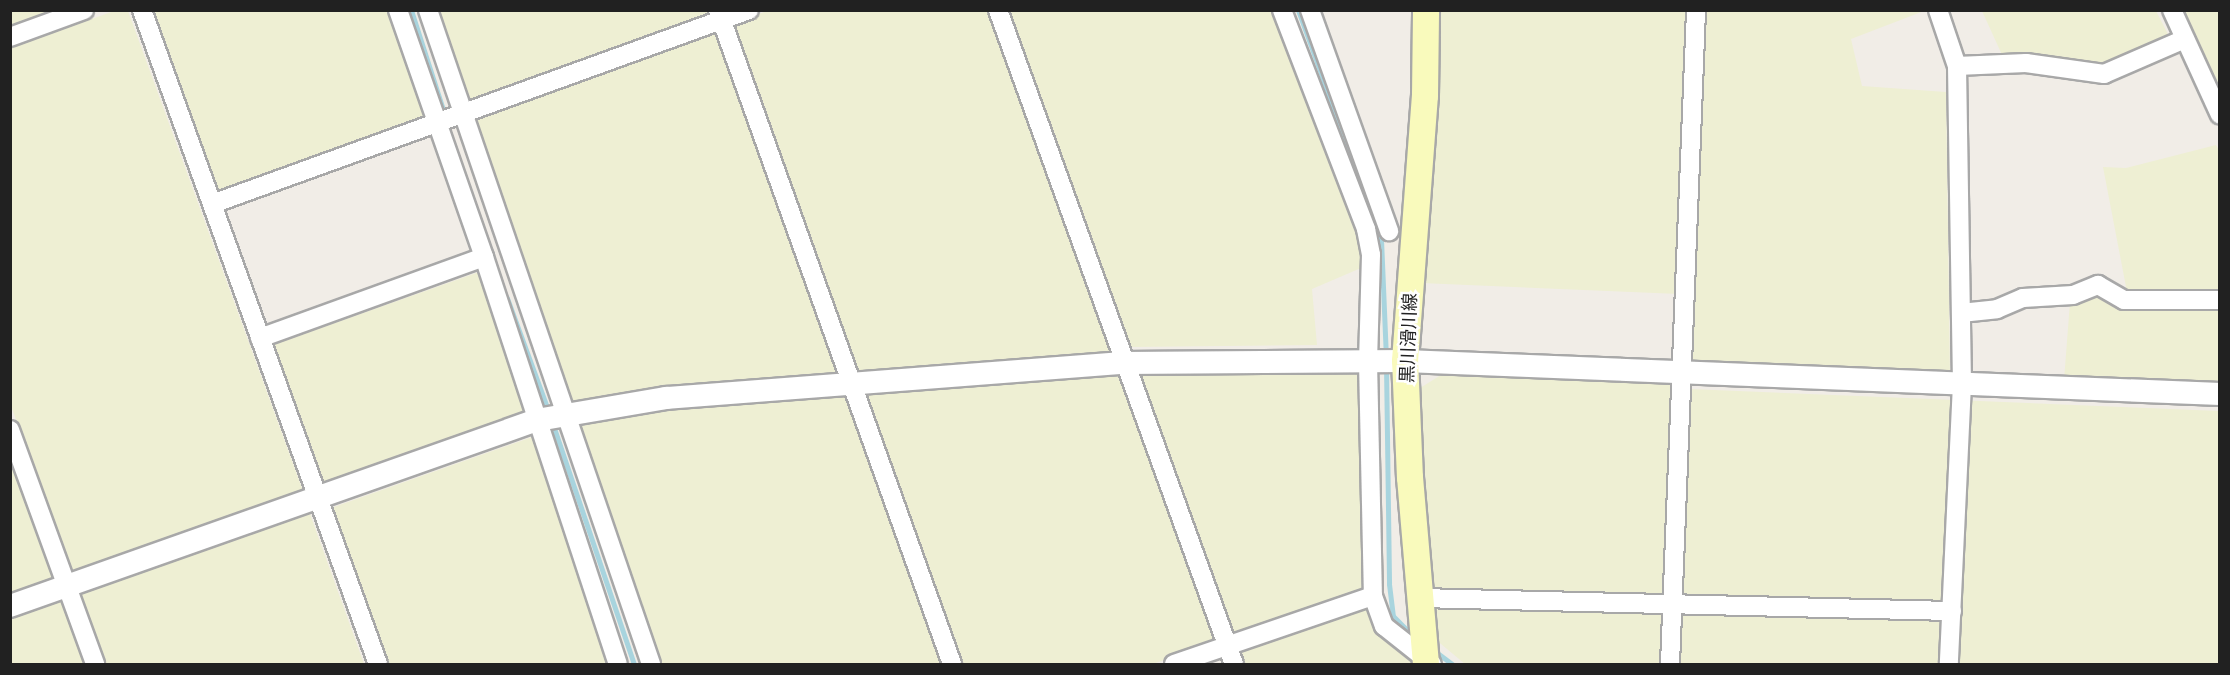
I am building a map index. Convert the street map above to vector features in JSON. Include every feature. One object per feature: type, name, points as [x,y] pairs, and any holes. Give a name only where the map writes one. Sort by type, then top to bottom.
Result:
[{"type":"main road","name":"黒川滑川線","points":[[1426,10],[1425,96],[1405,361],[1419,598],[1428,663]]},
{"type":"street","points":[[10,37],[84,10]]},
{"type":"street","points":[[142,10],[378,664]]},
{"type":"street","points":[[398,10],[484,257],[618,664]]},
{"type":"street","points":[[428,10],[563,414],[651,664]]},
{"type":"street","points":[[212,204],[463,113],[720,15],[749,10]]},
{"type":"street","points":[[998,10],[1122,363],[1234,664]]},
{"type":"street","points":[[1282,10],[1366,229],[1371,255],[1368,361],[1373,596],[1384,626],[1428,663]]},
{"type":"street","points":[[1310,10],[1389,231]]},
{"type":"street","points":[[1670,664],[1696,10]]},
{"type":"street","points":[[1938,10],[1957,66],[1962,384],[1949,664]]},
{"type":"street","points":[[2172,10],[2220,115]]},
{"type":"street","points":[[720,15],[952,664]]},
{"type":"street","points":[[1957,66],[2026,63],[2104,74],[2186,39]]},
{"type":"street","points":[[261,338],[484,257]]},
{"type":"street","points":[[1960,313],[1997,309],[2023,298],[2073,295],[2098,285],[2124,300],[2220,300]]},
{"type":"street","points":[[10,606],[537,420],[666,398],[1122,363],[1368,361],[2220,394]]},
{"type":"street","points":[[10,430],[68,584],[95,664]]},
{"type":"street","points":[[1174,664],[1373,596]]},
{"type":"street","points":[[1419,598],[1673,606],[1952,611]]},
{"type":"green space","points":[[11,10],[61,11],[11,28]]},
{"type":"green space","points":[[708,10],[710,15],[469,104],[438,11]]},
{"type":"green space","points":[[769,10],[992,11],[1113,354],[859,374],[733,24]]},
{"type":"green space","points":[[114,11],[128,11],[304,494],[73,576],[11,406],[11,48]]},
{"type":"green space","points":[[153,11],[388,11],[426,119],[220,193]]},
{"type":"green space","points":[[1009,11],[1277,11],[1353,209],[1368,265],[1312,289],[1317,345],[1130,347]]},
{"type":"green space","points":[[1439,11],[1689,11],[1679,294],[1421,283],[1437,94]]},
{"type":"green space","points":[[1707,11],[1924,11],[1851,39],[1862,86],[1946,92],[1950,376],[1691,365]]},
{"type":"green space","points":[[1982,11],[2156,11],[2170,38],[2104,65],[2032,55],[2003,57]]},
{"type":"green space","points":[[2182,11],[2219,11],[2219,93]]},
{"type":"green space","points":[[717,31],[841,377],[573,405],[472,118]]},
{"type":"green space","points":[[2216,145],[2220,152],[2219,292],[2127,292],[2103,167],[2126,168]]},
{"type":"green space","points":[[479,272],[529,416],[326,486],[321,484],[273,345]]},
{"type":"green space","points":[[2089,295],[2102,295],[2116,308],[2219,309],[2219,386],[2064,380],[2070,302]]},
{"type":"green space","points":[[1362,369],[1369,592],[1232,639],[1136,371]]},
{"type":"green space","points":[[1117,373],[1218,641],[1153,664],[964,664],[866,392]]},
{"type":"green space","points":[[1441,375],[1673,381],[1662,664],[1465,664],[1435,639],[1420,388]]},
{"type":"green space","points":[[1690,389],[2219,411],[2219,664],[1678,664]]},
{"type":"green space","points":[[846,395],[943,664],[660,664],[580,426],[658,410]]},
{"type":"green space","points":[[535,436],[612,664],[387,664],[331,508]]},
{"type":"green space","points":[[10,459],[55,579],[10,595]]},
{"type":"green space","points":[[310,514],[364,664],[104,664],[79,593]]},
{"type":"green space","points":[[64,599],[86,664],[11,664],[11,618]]},
{"type":"green space","points":[[1370,604],[1377,629],[1393,647],[1417,664],[1243,664],[1238,650]]},
{"type":"waterway","points":[[411,10],[445,116]]},
{"type":"waterway","points":[[1298,10],[1381,239],[1386,356]]},
{"type":"waterway","points":[[507,298],[549,413]]},
{"type":"waterway","points":[[1386,365],[1389,584],[1393,616],[1414,637]]},
{"type":"waterway","points":[[552,422],[634,664]]},
{"type":"waterway","points":[[1432,649],[1452,664]]}]
